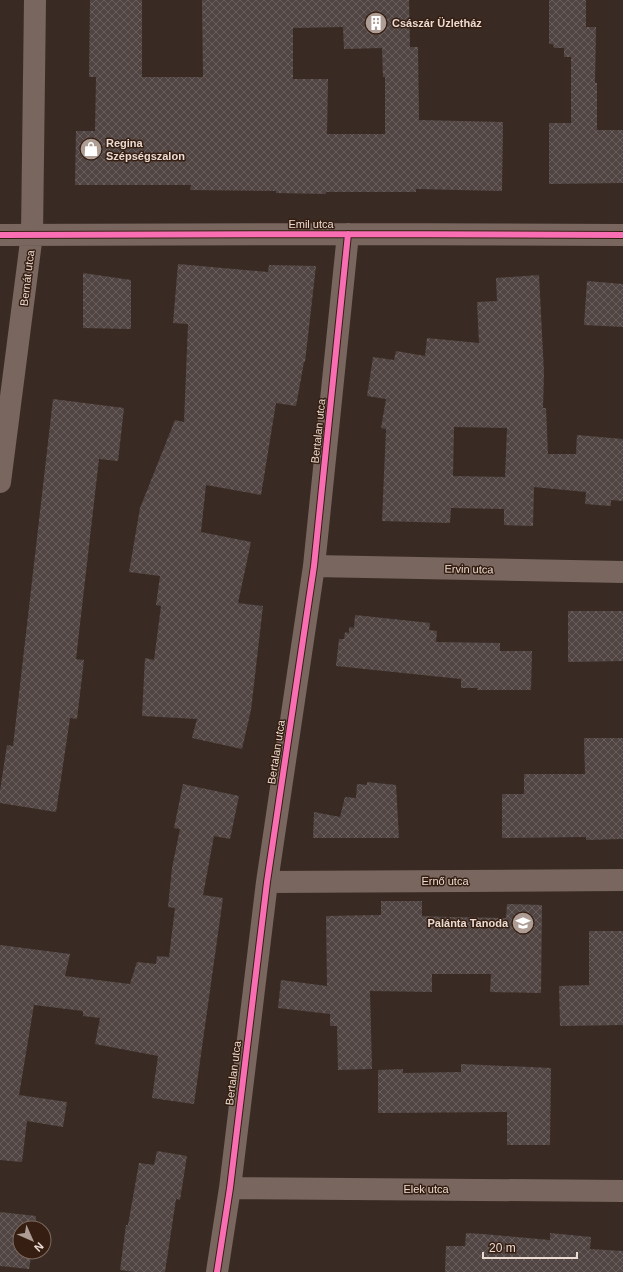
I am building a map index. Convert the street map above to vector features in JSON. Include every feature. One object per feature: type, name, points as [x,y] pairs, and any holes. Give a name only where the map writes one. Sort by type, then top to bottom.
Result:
[{"type":"street","name":"Bernát utca","points":[[0,482],[32,234],[36,0]]},
{"type":"street","name":"Bertalan utca","points":[[217,1272],[230,1188],[267,882],[314,566],[348,234]]},
{"type":"street","name":"Emil utca","points":[[0,235],[623,235]]},
{"type":"street","name":"Ervin utca","points":[[314,566],[623,572]]},
{"type":"street","name":"Ernő utca","points":[[267,882],[623,880]]},
{"type":"street","name":"Elek utca","points":[[230,1188],[623,1191]]},
{"type":"building","points":[[90,0],[142,0],[142,77],[203,77],[202,0],[409,0],[410,47],[418,47],[419,120],[503,122],[502,191],[416,189],[416,192],[326,192],[326,194],[276,193],[276,191],[190,190],[191,185],[75,185],[76,131],[95,131],[96,77],[89,77]],"holes":[[[343,27],[344,49],[382,48],[383,77],[385,77],[385,134],[327,134],[328,79],[293,79],[293,28]]]},
{"type":"building","points":[[549,0],[586,0],[586,27],[596,27],[595,83],[597,83],[597,130],[623,130],[623,183],[549,184],[549,123],[571,123],[571,57],[564,57],[564,48],[554,48],[553,44],[549,44]]},
{"type":"building","points":[[178,264],[268,272],[269,265],[316,266],[305,362],[296,406],[276,403],[261,495],[206,485],[201,532],[251,542],[238,603],[263,606],[251,710],[242,749],[192,738],[197,719],[142,716],[145,658],[154,660],[161,606],[156,605],[160,576],[129,572],[140,508],[175,420],[184,422],[188,324],[173,323]]},
{"type":"building","points":[[83,273],[131,280],[131,329],[83,328]]},
{"type":"building","points":[[539,275],[544,373],[543,408],[546,408],[548,454],[576,454],[577,435],[623,439],[623,501],[611,500],[611,506],[585,504],[586,492],[534,487],[533,526],[504,525],[504,509],[451,508],[450,523],[382,521],[386,429],[381,428],[386,399],[367,396],[373,357],[394,360],[396,351],[425,356],[427,338],[479,343],[477,302],[497,301],[496,278]],"holes":[[[454,427],[507,428],[505,477],[453,476]]]},
{"type":"building","points":[[587,281],[623,284],[623,327],[584,325]]},
{"type":"building","points":[[53,399],[124,408],[118,461],[99,459],[76,659],[84,660],[77,719],[70,718],[56,812],[0,803],[0,791],[7,745],[13,746]]},
{"type":"building","points":[[568,611],[623,611],[623,661],[568,662]]},
{"type":"building","points":[[355,615],[430,623],[429,630],[437,631],[436,642],[500,643],[500,651],[532,651],[531,690],[477,690],[478,688],[461,688],[461,679],[336,666],[339,639],[344,639],[345,632],[349,633],[349,627],[354,628]]},
{"type":"building","points":[[584,738],[623,738],[623,839],[586,840],[586,837],[502,838],[502,794],[524,794],[524,774],[585,774]]},
{"type":"building","points":[[367,782],[396,785],[399,838],[313,838],[314,812],[340,817],[345,797],[356,798],[357,784],[367,785]]},
{"type":"building","points":[[183,784],[239,796],[230,839],[214,836],[203,895],[223,898],[194,1104],[152,1098],[158,1056],[95,1044],[100,1018],[83,1016],[83,1011],[34,1005],[19,1095],[67,1102],[63,1127],[27,1121],[22,1162],[0,1160],[0,945],[70,954],[65,976],[130,984],[137,962],[156,964],[157,956],[169,957],[175,908],[168,907],[172,868],[180,829],[174,828]]},
{"type":"building","points":[[381,901],[422,901],[422,916],[449,917],[506,918],[507,904],[542,905],[541,993],[490,992],[491,974],[432,974],[432,992],[370,991],[372,1069],[338,1070],[337,1026],[330,1026],[330,1014],[278,1008],[281,980],[327,986],[326,916],[381,915]]},
{"type":"building","points":[[589,931],[623,931],[623,1025],[560,1026],[559,986],[589,985]]},
{"type":"building","points":[[461,1064],[551,1068],[550,1145],[507,1145],[507,1112],[378,1113],[378,1070],[403,1069],[403,1073],[461,1072]]},
{"type":"building","points":[[157,1151],[187,1156],[180,1200],[176,1199],[165,1272],[134,1272],[120,1270],[126,1225],[128,1225],[139,1163],[154,1165]]},
{"type":"building","points":[[0,1212],[36,1216],[36,1220],[12,1220],[12,1260],[31,1260],[29,1269],[0,1266]]},
{"type":"building","points":[[466,1233],[550,1240],[550,1233],[591,1237],[590,1249],[623,1251],[623,1272],[445,1272],[446,1246],[465,1246]]},
{"type":"cycle path","points":[[217,1272],[230,1188],[267,882],[314,566],[348,234]]},
{"type":"cycle path","points":[[0,235],[623,235]]},
{"type":"place","name":"Császár Üzletház","points":[[376,23]]},
{"type":"place","name":"Regina Szépségszalon","points":[[91,149]]},
{"type":"place","name":"Palánta Tanoda","points":[[523,923]]}]
